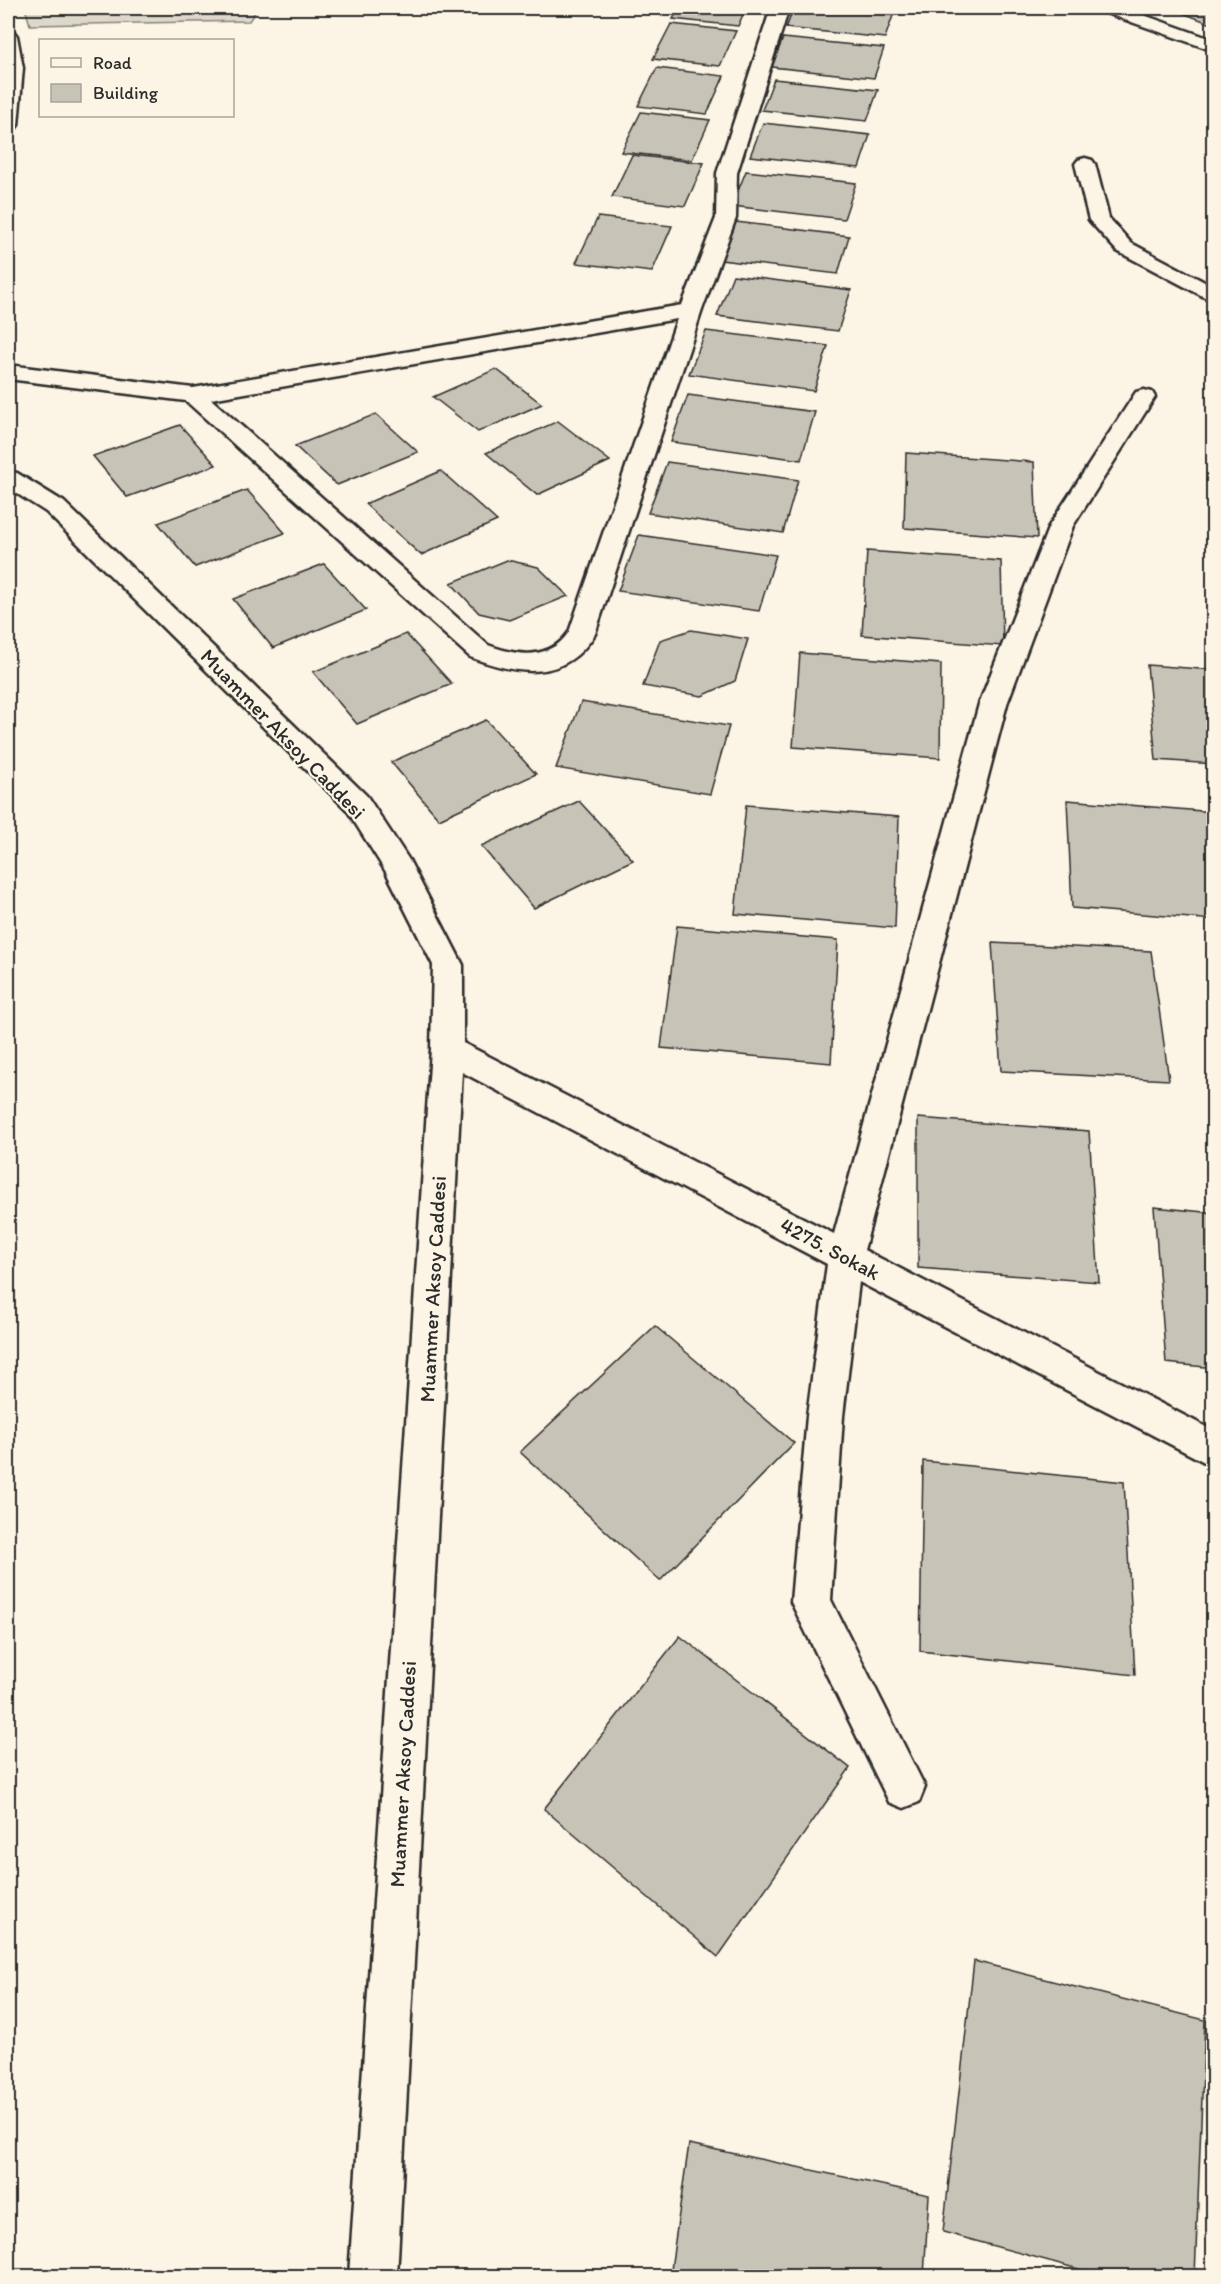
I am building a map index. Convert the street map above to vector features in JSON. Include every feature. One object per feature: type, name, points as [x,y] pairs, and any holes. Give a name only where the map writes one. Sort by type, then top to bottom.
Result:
[{"type":"street","points":[[193,395],[479,651],[499,659],[527,664],[570,650],[582,634],[691,310],[726,218],[727,173],[780,8]]},
{"type":"street","points":[[1115,8],[1214,46]]},
{"type":"street","points":[[8,36],[14,69],[8,125]]},
{"type":"street","points":[[1085,164],[1098,220],[1124,248],[1214,296]]},
{"type":"street","points":[[8,372],[193,395],[691,310]]},
{"type":"street","points":[[904,1787],[811,1602],[825,1416],[845,1257],[993,704],[1061,526],[1144,397]]},
{"type":"street","name":"Muammer Aksoy Caddesi","points":[[8,478],[55,507],[357,803],[399,868],[448,965],[447,1049],[373,2277]]},
{"type":"street","name":"4275. Sokak","points":[[447,1049],[1210,1444]]},
{"type":"shaded area","points":[[25,8],[258,8],[249,21],[30,25]]},
{"type":"building","points":[[679,8],[746,8],[738,26],[673,19]]},
{"type":"building","points":[[794,8],[895,10],[885,38],[786,28]]},
{"type":"building","points":[[1188,8],[1214,8],[1214,25],[1180,12]]},
{"type":"building","points":[[671,24],[736,31],[720,66],[653,59]]},
{"type":"building","points":[[783,38],[884,48],[874,78],[772,67]]},
{"type":"building","points":[[657,68],[724,76],[707,114],[638,106]]},
{"type":"building","points":[[774,79],[878,90],[867,121],[762,110]]},
{"type":"building","points":[[641,112],[710,120],[692,160],[621,152]]},
{"type":"building","points":[[763,123],[870,135],[859,168],[750,156]]},
{"type":"building","points":[[632,155],[704,163],[685,206],[612,197]]},
{"type":"building","points":[[746,171],[856,183],[844,219],[732,206]]},
{"type":"building","points":[[598,217],[672,226],[652,272],[576,263]]},
{"type":"building","points":[[736,222],[849,236],[838,274],[721,260]]},
{"type":"building","points":[[733,275],[851,290],[838,331],[717,316]]},
{"type":"building","points":[[706,331],[828,346],[814,391],[689,374]]},
{"type":"building","points":[[496,369],[542,404],[478,432],[433,397]]},
{"type":"building","points":[[688,395],[815,412],[801,460],[671,442]]},
{"type":"building","points":[[376,414],[418,452],[337,485],[295,446]]},
{"type":"building","points":[[558,421],[610,461],[537,495],[486,453]]},
{"type":"building","points":[[180,425],[216,465],[127,497],[93,456]]},
{"type":"building","points":[[906,453],[1034,462],[1037,538],[904,528]]},
{"type":"building","points":[[667,462],[798,480],[783,533],[648,513]]},
{"type":"building","points":[[441,471],[497,521],[421,555],[365,504]]},
{"type":"building","points":[[247,490],[285,533],[195,567],[158,523]]},
{"type":"building","points":[[639,535],[776,555],[759,611],[618,591]]},
{"type":"building","points":[[867,551],[1001,561],[1003,646],[862,635]]},
{"type":"building","points":[[507,560],[538,567],[568,596],[509,620],[479,613],[451,583]]},
{"type":"building","points":[[324,564],[366,610],[273,648],[233,599]]},
{"type":"building","points":[[691,630],[748,639],[735,681],[702,696],[643,686],[660,640]]},
{"type":"building","points":[[406,634],[452,684],[357,724],[313,672]]},
{"type":"building","points":[[800,653],[941,664],[940,758],[793,747]]},
{"type":"building","points":[[1147,665],[1214,670],[1214,764],[1156,760]]},
{"type":"building","points":[[581,702],[729,726],[710,794],[556,768]]},
{"type":"building","points":[[486,720],[536,774],[439,819],[391,762]]},
{"type":"building","points":[[1067,800],[1214,812],[1214,920],[1072,908]]},
{"type":"building","points":[[579,801],[633,860],[534,908],[481,846]]},
{"type":"building","points":[[746,805],[899,817],[895,928],[735,914]]},
{"type":"building","points":[[677,926],[838,940],[831,1063],[661,1048]]},
{"type":"building","points":[[992,943],[1151,951],[1169,1080],[1001,1071]]},
{"type":"building","points":[[918,1118],[1089,1131],[1099,1282],[918,1268]]},
{"type":"building","points":[[1154,1207],[1214,1213],[1214,1368],[1166,1363]]},
{"type":"building","points":[[655,1326],[794,1443],[660,1581],[520,1452]]},
{"type":"building","points":[[923,1461],[1124,1482],[1135,1675],[920,1651]]},
{"type":"building","points":[[680,1636],[850,1768],[718,1957],[544,1809]]},
{"type":"building","points":[[974,1961],[1205,2020],[1195,2276],[1104,2276],[943,2232]]},
{"type":"building","points":[[689,2144],[929,2195],[924,2276],[670,2276]]}]
